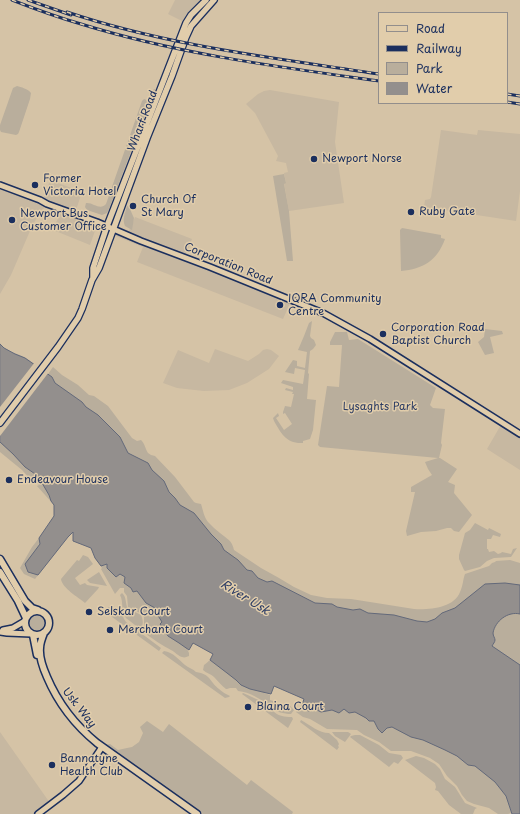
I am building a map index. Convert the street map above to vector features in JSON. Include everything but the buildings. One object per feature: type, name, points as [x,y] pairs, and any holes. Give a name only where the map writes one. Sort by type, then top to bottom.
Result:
[{"type":"main road","name":"Wharf Road","points":[[0,423],[66,336],[82,308],[92,280],[93,268],[100,256],[186,24],[196,10],[206,0]]},
{"type":"main road","name":"Wharf Road","points":[[110,227],[120,210],[191,26],[214,0]]},
{"type":"main road","points":[[0,559],[25,601],[32,608],[47,616],[49,622],[48,628],[44,633],[39,635],[32,634],[26,628],[25,620],[18,602],[0,572]]},
{"type":"main road","points":[[25,620],[30,613],[39,611]]},
{"type":"main road","name":"Usk Way","points":[[44,633],[40,648],[41,660],[45,673],[64,709],[101,749],[190,814]]},
{"type":"main road","name":"Usk Way","points":[[32,634],[40,668],[52,696],[74,727],[87,740],[198,814]]},
{"type":"street","name":"Corporation Road","points":[[0,185],[110,227],[323,313],[366,337],[520,434]]},
{"type":"street","points":[[0,631],[14,628],[25,620]]},
{"type":"street","points":[[0,631],[7,633],[32,634]]},
{"type":"street","points":[[38,814],[79,781],[101,749]]},
{"type":"shaded area","points":[[175,0],[206,0],[186,23],[168,14]]},
{"type":"shaded area","points":[[270,90],[339,102],[335,142],[344,203],[289,211],[284,183],[286,183],[284,173],[288,172],[286,163],[276,161],[278,156],[255,113],[246,104],[258,94]]},
{"type":"shaded area","points":[[441,130],[477,135],[478,130],[520,134],[520,191],[516,221],[424,207],[425,200],[430,199],[431,197]]},
{"type":"shaded area","points":[[50,180],[82,192],[76,210],[129,231],[135,217],[192,239],[184,259],[291,301],[283,319],[137,262],[143,247],[96,228],[90,245],[53,230],[61,211],[46,205],[33,224],[11,275],[0,294],[0,181],[44,198]]},
{"type":"shaded area","points":[[215,349],[248,361],[263,350],[267,349],[279,356],[269,369],[247,383],[229,390],[204,391],[177,388],[163,383],[178,350],[209,363]]},
{"type":"shaded area","points":[[502,423],[520,434],[520,470],[487,449]]},
{"type":"shaded area","points":[[0,732],[50,803],[35,814],[0,814]]},
{"type":"green space","points":[[17,86],[26,89],[31,93],[19,132],[16,135],[1,132],[0,125],[13,88]]},
{"type":"green space","points":[[154,89],[107,213],[102,215],[87,210],[85,207],[86,203],[101,207],[106,204],[142,101],[150,98]]},
{"type":"green space","points":[[284,174],[293,261],[287,261],[273,176]]},
{"type":"green space","points":[[127,206],[130,207],[134,218],[132,230],[125,226],[124,223],[124,216]]},
{"type":"green space","points":[[402,228],[441,235],[441,238],[445,239],[438,253],[428,262],[416,268],[401,271],[400,230]]},
{"type":"green space","points":[[312,321],[310,336],[316,345],[310,351],[307,399],[316,400],[313,430],[310,439],[303,441],[303,443],[297,443],[288,440],[285,437],[279,430],[273,418],[278,413],[279,416],[276,418],[284,430],[292,424],[283,412],[285,406],[291,407],[294,394],[292,394],[293,392],[285,390],[286,388],[293,390],[293,387],[281,383],[283,380],[303,384],[305,370],[295,368],[294,374],[285,372],[293,360],[297,361],[297,366],[305,368],[307,352],[298,350],[309,323]]},
{"type":"green space","points":[[485,329],[502,331],[503,334],[490,337],[494,353],[485,355],[478,342],[484,337]]},
{"type":"green space","name":"Lysaghts Park","points":[[335,332],[347,332],[349,340],[358,339],[436,388],[430,405],[433,408],[445,409],[442,445],[439,458],[457,469],[448,482],[455,485],[454,493],[472,515],[459,532],[454,531],[451,528],[447,528],[407,536],[406,531],[415,492],[411,492],[411,487],[432,475],[425,462],[438,458],[320,447],[318,445],[327,386],[339,387],[342,345],[330,345]]},
{"type":"green space","points":[[0,344],[9,351],[26,358],[48,374],[53,367],[89,395],[94,396],[108,406],[132,438],[137,441],[141,440],[148,453],[155,456],[175,477],[194,502],[201,504],[208,522],[229,540],[234,550],[261,568],[311,595],[327,598],[351,599],[414,609],[434,608],[447,605],[457,597],[461,590],[465,574],[489,566],[496,561],[510,560],[520,563],[520,706],[470,626],[312,626],[82,431]]},
{"type":"green space","points":[[0,421],[474,743],[520,814],[498,814],[489,808],[467,801],[439,764],[430,758],[411,751],[391,751],[379,742],[357,730],[327,729],[310,719],[303,717],[296,712],[301,708],[304,699],[274,686],[271,694],[264,693],[270,695],[270,700],[274,703],[269,704],[251,694],[238,691],[236,688],[226,689],[213,676],[203,670],[204,665],[210,660],[213,654],[193,643],[189,650],[187,649],[189,656],[182,657],[144,632],[144,617],[139,612],[128,607],[127,596],[124,592],[124,588],[120,588],[115,594],[91,548],[73,541],[73,532],[35,579],[24,574],[20,568],[32,547],[54,516],[54,505],[37,486],[39,485],[35,481],[33,482],[22,470],[0,452]]},
{"type":"green space","points":[[475,523],[488,530],[489,528],[501,534],[500,537],[493,535],[491,539],[487,539],[487,549],[489,552],[494,551],[498,554],[502,552],[511,554],[513,549],[517,548],[511,557],[494,558],[487,561],[480,567],[465,571],[459,559],[459,555],[465,533],[470,530]]},
{"type":"green space","points":[[83,555],[88,557],[93,564],[75,578],[80,585],[85,583],[87,585],[99,587],[85,603],[64,586],[61,579]]},
{"type":"green space","points":[[99,572],[107,586],[90,583],[87,580]]},
{"type":"green space","points":[[122,593],[125,596],[128,609],[141,615],[143,622],[140,629],[125,616],[126,615],[123,610],[120,595]]},
{"type":"green space","points":[[108,607],[120,609],[126,622],[161,648],[159,651],[108,614],[106,610]]},
{"type":"green space","points":[[36,614],[42,617],[45,623],[42,629],[36,632],[30,629],[27,623],[30,617]]},
{"type":"green space","points":[[164,651],[173,655],[196,672],[205,674],[220,690],[230,696],[225,698],[162,653]]},
{"type":"green space","points":[[243,693],[264,703],[279,715],[292,717],[293,719],[288,728],[242,694]]},
{"type":"green space","points":[[279,705],[283,710],[286,710],[290,706],[294,710],[291,714],[286,714],[272,707]]},
{"type":"green space","points":[[301,720],[318,730],[329,733],[337,740],[339,744],[337,750],[300,722]]},
{"type":"green space","points":[[147,721],[163,732],[169,724],[247,785],[251,780],[293,812],[292,814],[203,814],[105,745],[110,744],[118,750],[132,747],[139,742],[143,733],[140,727]]},
{"type":"green space","points":[[332,732],[348,732],[351,734],[345,742],[335,736]]},
{"type":"green space","points":[[360,735],[379,745],[389,753],[401,755],[403,758],[398,764],[394,762],[389,767],[350,737]]},
{"type":"green space","points":[[416,756],[424,758],[435,764],[440,769],[445,779],[455,787],[465,803],[477,808],[473,814],[461,814],[449,805],[438,791],[435,790],[435,783],[405,760]]},
{"type":"water","name":"River Usk","points":[[0,344],[4,348],[25,358],[52,377],[55,383],[98,415],[120,437],[128,453],[148,463],[152,470],[164,481],[169,492],[180,505],[194,513],[221,544],[224,550],[238,560],[247,570],[252,571],[258,578],[267,582],[272,581],[315,603],[332,604],[337,607],[353,610],[360,609],[368,613],[394,615],[427,622],[435,619],[442,613],[455,608],[485,584],[505,583],[520,585],[520,614],[511,614],[499,621],[494,629],[493,635],[495,641],[492,646],[520,665],[520,814],[512,814],[506,796],[495,782],[475,766],[468,765],[457,756],[445,750],[423,740],[411,737],[392,727],[387,728],[382,733],[374,721],[369,721],[355,712],[349,713],[344,709],[339,713],[332,710],[321,712],[315,709],[309,711],[301,708],[304,699],[274,686],[271,694],[250,689],[241,685],[210,660],[213,654],[193,643],[189,650],[168,636],[160,624],[162,622],[155,608],[146,603],[137,591],[133,592],[131,588],[124,583],[125,577],[120,574],[116,577],[107,568],[107,564],[101,566],[95,558],[91,548],[73,541],[73,532],[38,575],[28,572],[25,564],[40,544],[39,538],[54,516],[54,505],[38,476],[25,467],[0,442]]},
{"type":"pier","points":[[35,362],[49,372],[0,436],[0,407]]},
{"type":"railway","points":[[12,0],[46,13],[154,44],[192,52],[378,81]]},
{"type":"railway","points":[[28,0],[71,15]]},
{"type":"railway","points":[[67,12],[144,34],[222,50],[378,74]]},
{"type":"railway","points":[[508,94],[520,96]]},
{"type":"railway","points":[[508,102],[520,104]]},
{"type":"place","name":"Newport Norse","points":[[314,159]]},
{"type":"place","name":"Former Victoria Hotel","points":[[35,185]]},
{"type":"place","name":"Church Of St Mary","points":[[133,206]]},
{"type":"place","name":"Ruby Gate","points":[[411,212]]},
{"type":"place","name":"Newport Bus Customer Office","points":[[12,220]]},
{"type":"place","name":"IQRA Community Centre","points":[[280,305]]},
{"type":"place","name":"Corporation Road Baptist Church","points":[[383,334]]},
{"type":"place","name":"Endeavour House","points":[[9,480]]},
{"type":"place","name":"Selskar Court","points":[[89,612]]},
{"type":"place","name":"Merchant Court","points":[[110,630]]},
{"type":"place","name":"Blaina Court","points":[[248,707]]},
{"type":"place","name":"Bannatyne Health Club","points":[[52,765]]}]
